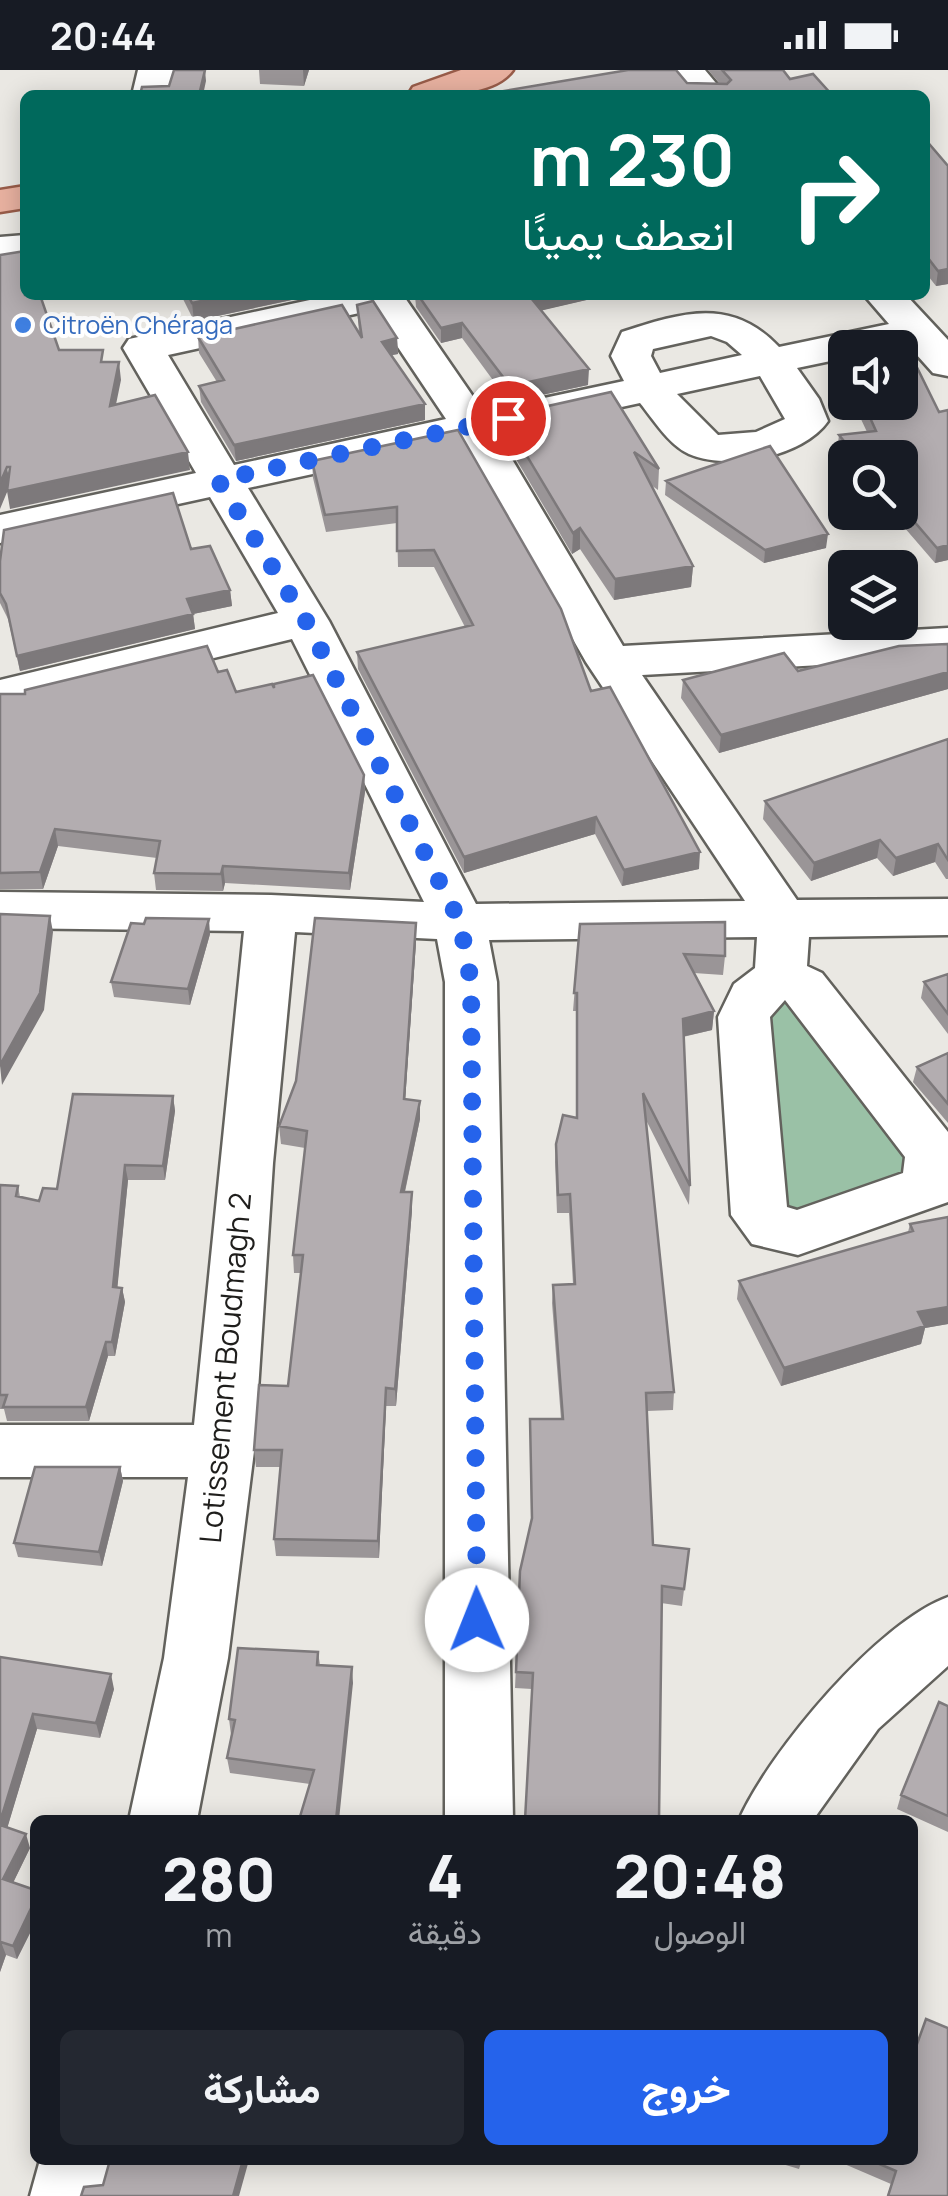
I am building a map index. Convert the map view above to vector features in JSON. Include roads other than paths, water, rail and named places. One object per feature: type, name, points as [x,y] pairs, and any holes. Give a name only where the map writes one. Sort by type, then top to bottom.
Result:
[{"type":"main road","points":[[440,90],[495,70]]},
{"type":"street","points":[[686,70],[704,90]]},
{"type":"street","points":[[365,300],[143,348],[218,480],[306,621],[460,922],[471,982],[479,1815]]},
{"type":"street","points":[[387,300],[471,425],[609,662],[784,920],[780,975],[753,998],[744,1017],[759,1216],[772,1228],[798,1233],[929,1186],[934,1170],[933,1152],[803,986],[780,975]]},
{"type":"street","points":[[889,300],[916,330]]},
{"type":"street","points":[[710,324],[739,332],[770,364],[806,408],[807,422],[801,430],[765,443],[724,449],[694,440],[652,390],[632,358],[632,350],[636,341],[670,330],[710,324]]},
{"type":"street","points":[[918,332],[948,364]]},
{"type":"street","points":[[0,529],[828,350]]},
{"type":"street","points":[[0,694],[306,621]]},
{"type":"street","points":[[609,662],[948,643]]},
{"type":"street","points":[[0,910],[271,912],[460,922],[948,918]]},
{"type":"street","name":"Lotissement Boudmagh 2","points":[[164,1815],[178,1761],[224,1451],[246,1161],[271,912]]},
{"type":"street","points":[[0,1451],[224,1451]]},
{"type":"street","points":[[777,1815],[855,1708],[948,1625]]},
{"type":"street","points":[[67,2196],[76,2165]]},
{"type":"place","name":"Citroën Chéraga","points":[[23,325]]}]
